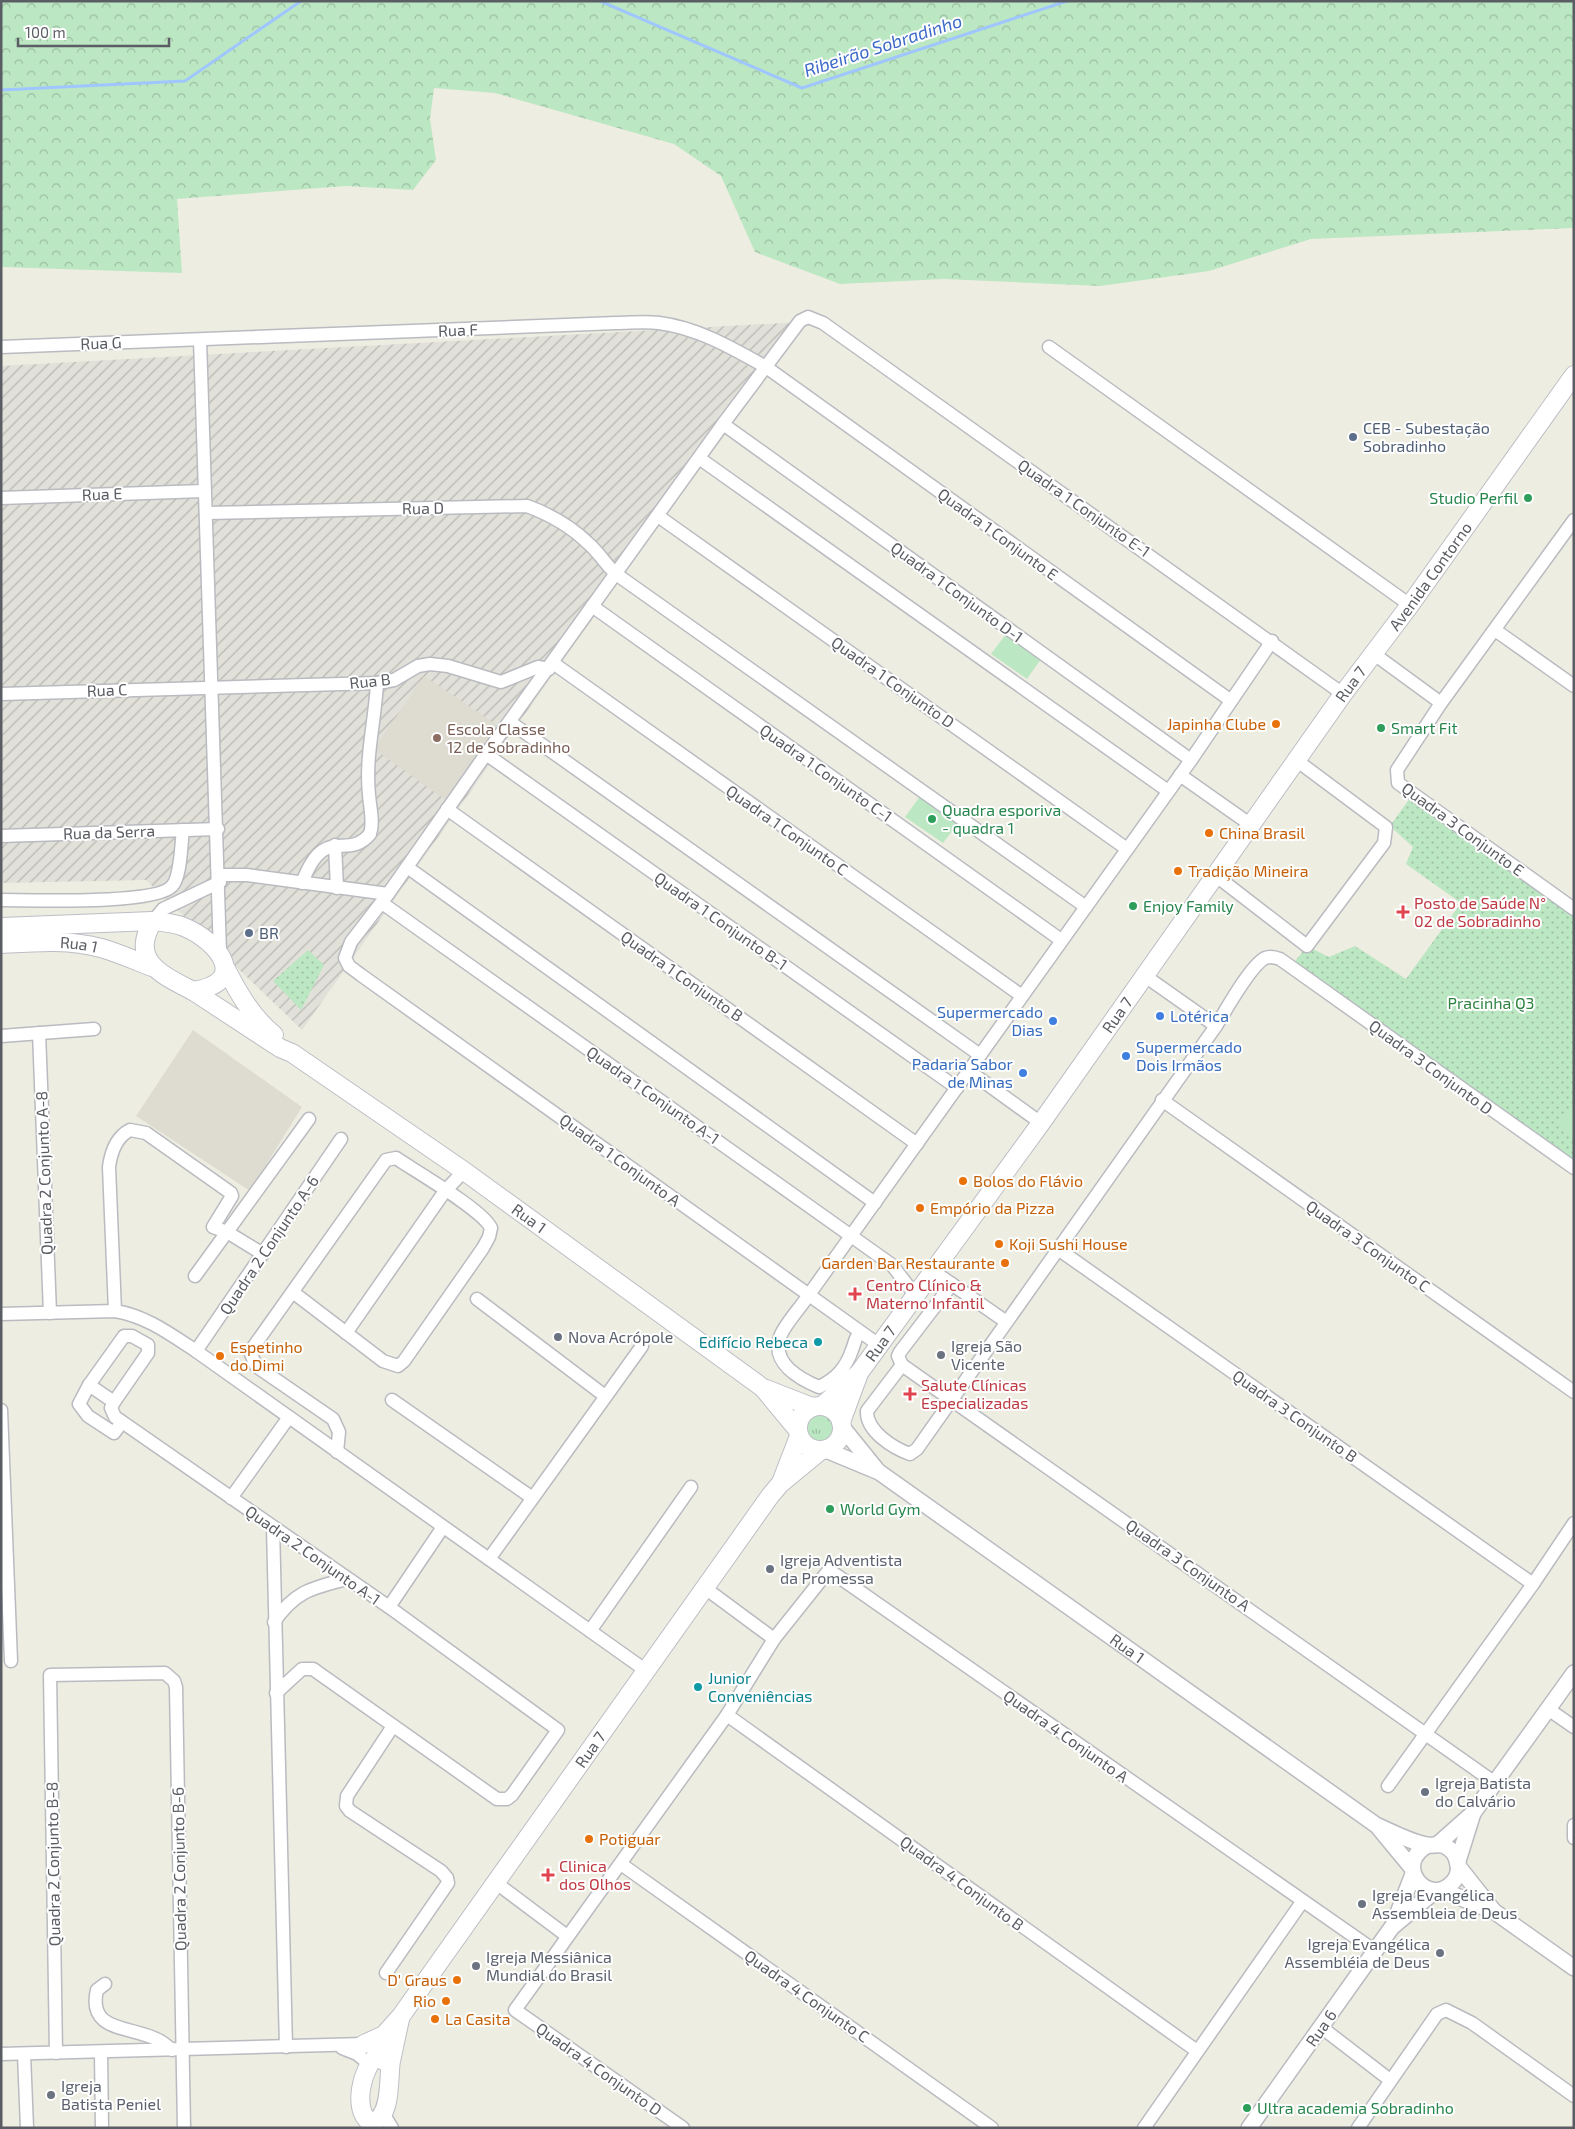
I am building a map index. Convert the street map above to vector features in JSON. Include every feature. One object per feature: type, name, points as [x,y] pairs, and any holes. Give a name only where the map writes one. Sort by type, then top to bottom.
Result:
[{"type":"main road","name":"Avenida Contorno","points":[[1374,654],[1574,375]]},
{"type":"main road","name":"Rua 7","points":[[817,1406],[859,1373],[1041,1123],[1296,760],[1374,654]]},
{"type":"main road","name":"Rua 1","points":[[1,927],[153,921]]},
{"type":"main road","points":[[153,921],[183,926],[200,936],[223,961],[255,1016],[284,1042],[292,1053],[280,1048],[193,991],[152,967],[144,946],[145,934],[153,921]]},
{"type":"main road","name":"Rua 1","points":[[1,944],[51,942],[81,944],[107,950],[152,967]]},
{"type":"main road","points":[[193,991],[214,986],[223,961]]},
{"type":"main road","name":"Rua 1","points":[[292,1053],[464,1171],[763,1388],[798,1433]]},
{"type":"main road","name":"Rua 7","points":[[842,1425],[859,1373]]},
{"type":"main road","name":"Rua 1","points":[[763,1388],[817,1406]]},
{"type":"main road","points":[[817,1406],[834,1411],[842,1425],[838,1441],[823,1450],[807,1447],[798,1433],[801,1415],[817,1406]]},
{"type":"main road","name":"Rua 7","points":[[780,1484],[798,1433]]},
{"type":"main road","name":"Rua 7","points":[[379,2060],[384,2035],[401,2016],[495,1882],[648,1672],[705,1588],[780,1484],[823,1450]]},
{"type":"main road","name":"Rua 7","points":[[379,2060],[401,2016]]},
{"type":"main road","points":[[364,2044],[384,2035]]},
{"type":"main road","points":[[375,2123],[360,2099],[379,2060]]},
{"type":"main road","points":[[375,2123],[389,2091],[379,2060]]},
{"type":"street","name":"Quadra 1 Conjunto A","points":[[823,323],[808,317],[800,321],[723,424],[486,754],[346,952],[345,958],[349,966],[361,975],[879,1345]]},
{"type":"street","name":"Rua F","points":[[200,340],[657,323],[714,338],[766,367]]},
{"type":"street","name":"Quadra 1 Conjunto E-1","points":[[823,323],[1272,641],[1343,694]]},
{"type":"street","points":[[200,340],[219,903],[223,961]]},
{"type":"street","name":"Rua G","points":[[1,347],[200,340]]},
{"type":"street","points":[[1049,347],[1410,605]]},
{"type":"street","name":"Quadra 1 Conjunto E","points":[[766,367],[1230,700]]},
{"type":"street","name":"Quadra 1 Conjunto D-1","points":[[723,424],[1191,760]]},
{"type":"street","points":[[699,458],[1168,791]]},
{"type":"street","name":"Rua E","points":[[1,498],[204,491]]},
{"type":"street","name":"Rua D","points":[[206,513],[528,506],[576,533],[591,545],[616,574]]},
{"type":"street","name":"Quadra 1 Conjunto D","points":[[658,516],[1127,848]]},
{"type":"street","points":[[1374,654],[1440,702],[1495,630],[1574,520]]},
{"type":"street","points":[[616,574],[1086,907]]},
{"type":"street","name":"Quadra 1 Conjunto C-1","points":[[592,606],[1061,940]]},
{"type":"street","points":[[1495,630],[1574,686]]},
{"type":"street","points":[[860,1332],[856,1336],[848,1362],[833,1381],[819,1387],[800,1379],[784,1365],[779,1350],[779,1337],[1191,760],[1230,700],[1272,641]]},
{"type":"street","name":"Rua B","points":[[212,686],[377,683],[394,680],[418,666],[430,664],[448,666],[501,682],[538,667],[551,666]]},
{"type":"street","name":"Quadra 1 Conjunto C","points":[[551,666],[1022,996]]},
{"type":"street","points":[[302,883],[313,859],[322,849],[335,845],[357,844],[366,839],[372,829],[367,776],[368,749],[375,712],[377,683]]},
{"type":"street","name":"Rua C","points":[[1,694],[212,686]]},
{"type":"street","name":"Quadra 3 Conjunto E","points":[[1440,702],[1397,770],[1398,783],[1574,909]]},
{"type":"street","points":[[510,722],[980,1055]]},
{"type":"street","name":"Quadra 1 Conjunto B-1","points":[[486,754],[957,1088]]},
{"type":"street","points":[[1215,875],[1307,946],[1384,843],[1386,827],[1296,760]]},
{"type":"street","points":[[1180,775],[1251,825]]},
{"type":"street","name":"Quadra 1 Conjunto B","points":[[447,809],[917,1144]]},
{"type":"street","name":"Rua da Serra","points":[[1,836],[218,829]]},
{"type":"street","points":[[1,900],[82,900],[150,896],[167,891],[174,885],[178,876],[183,830]]},
{"type":"street","points":[[335,845],[337,888]]},
{"type":"street","points":[[407,867],[875,1203]]},
{"type":"street","points":[[153,921],[163,910],[200,892],[219,879],[247,875],[337,888],[385,899]]},
{"type":"street","points":[[200,892],[215,897],[219,903]]},
{"type":"street","name":"Quadra 1 Conjunto A-1","points":[[385,899],[892,1265],[915,1295]]},
{"type":"street","name":"Quadra 3 Conjunto D","points":[[1216,1026],[1260,963],[1266,958],[1274,957],[1289,965],[1574,1168]]},
{"type":"street","points":[[952,1284],[900,1352],[898,1356],[902,1365],[867,1411],[869,1424],[885,1440],[904,1452],[913,1453],[1216,1026],[1145,976]]},
{"type":"street","points":[[1,1036],[94,1029]]},
{"type":"street","name":"Quadra 2 Conjunto A-8","points":[[38,1033],[50,1313]]},
{"type":"street","points":[[969,1071],[1041,1123]]},
{"type":"street","name":"Quadra 3 Conjunto C","points":[[1162,1100],[1574,1392]]},
{"type":"street","points":[[195,1276],[309,1119]]},
{"type":"street","points":[[115,1311],[111,1154],[116,1143],[130,1130],[146,1133],[230,1190],[232,1196],[213,1227],[226,1232],[263,1254]]},
{"type":"street","name":"Quadra 2 Conjunto A-6","points":[[196,1351],[342,1139]]},
{"type":"street","points":[[294,1294],[383,1361],[398,1366],[404,1362],[489,1237],[490,1228],[488,1223],[396,1158],[386,1160],[380,1165],[294,1294],[254,1346],[251,1354],[256,1366],[333,1419],[340,1432],[337,1452]]},
{"type":"street","points":[[346,1333],[445,1191],[464,1171]]},
{"type":"street","name":"Quadra 3 Conjunto B","points":[[1058,1249],[1533,1584]]},
{"type":"street","points":[[933,1271],[1005,1321]]},
{"type":"street","points":[[477,1299],[605,1396]]},
{"type":"street","points":[[1,1314],[115,1311],[132,1314],[150,1322],[196,1351],[648,1672]]},
{"type":"street","points":[[124,1336],[132,1336],[148,1345],[148,1353],[114,1402],[112,1413],[122,1422],[114,1433],[82,1411],[80,1404],[89,1385],[124,1336]]},
{"type":"street","points":[[489,1559],[531,1497],[642,1346]]},
{"type":"street","name":"Quadra 3 Conjunto A","points":[[902,1365],[1495,1783]]},
{"type":"street","points":[[89,1385],[114,1402]]},
{"type":"street","points":[[392,1400],[531,1497]]},
{"type":"street","points":[[1,1410],[11,1661]]},
{"type":"street","name":"Quadra 2 Conjunto A-1","points":[[231,1498],[289,1417]]},
{"type":"street","name":"Quadra 2 Conjunto A-1","points":[[122,1422],[388,1608],[443,1527]]},
{"type":"street","points":[[842,1425],[879,1472]]},
{"type":"street","points":[[823,1450],[879,1472]]},
{"type":"street","name":"Rua 1","points":[[879,1472],[1376,1825]]},
{"type":"street","points":[[590,1631],[691,1487]]},
{"type":"street","points":[[1388,1786],[1533,1584],[1574,1523]]},
{"type":"street","points":[[273,1527],[286,2048]]},
{"type":"street","name":"Quadra 4 Conjunto A","points":[[774,1639],[829,1570],[1302,1902],[1375,1951]]},
{"type":"street","points":[[274,1622],[296,1596],[307,1589],[347,1578]]},
{"type":"street","points":[[495,1882],[567,1936],[622,1864],[726,1715],[774,1639],[705,1588]]},
{"type":"street","points":[[276,1693],[302,1669],[313,1669],[496,1799],[507,1799],[512,1795],[558,1730],[388,1608]]},
{"type":"street","name":"Quadra 2 Conjunto B-6","points":[[50,1675],[165,1673],[174,1680],[176,1687],[177,2050],[184,2128]]},
{"type":"street","points":[[1413,1871],[1416,1854],[1433,1845],[1473,1813],[1574,1673]]},
{"type":"street","name":"Quadra 2 Conjunto B-8","points":[[50,1675],[56,2053]]},
{"type":"street","points":[[1548,1709],[1574,1727]]},
{"type":"street","name":"Quadra 4 Conjunto B","points":[[726,1715],[1197,2051]]},
{"type":"street","points":[[386,1974],[448,1883],[447,1878],[441,1871],[350,1811],[346,1806],[347,1796],[394,1726]]},
{"type":"street","points":[[1439,1890],[1454,1881],[1473,1813]]},
{"type":"street","points":[[1376,1825],[1450,1850],[1458,1864],[1495,1912]]},
{"type":"street","points":[[1376,1825],[1413,1871],[1421,1886],[1439,1890],[1495,1912],[1574,1968]]},
{"type":"street","points":[[1574,1826],[1574,1838]]},
{"type":"street","name":"Quadra 4 Conjunto C","points":[[622,1864],[992,2128]]},
{"type":"street","name":"Rua 6","points":[[1249,2128],[1392,1927],[1413,1871]]},
{"type":"street","name":"Rua 6","points":[[1392,1927],[1439,1890]]},
{"type":"street","points":[[1147,2127],[1197,2051],[1302,1902]]},
{"type":"street","name":"Quadra 4 Conjunto D","points":[[567,1936],[515,2010],[684,2128]]},
{"type":"street","points":[[105,1984],[97,1990],[94,2004],[98,2016],[113,2026],[157,2039],[177,2050]]},
{"type":"street","points":[[1358,2128],[1437,2014],[1446,2010],[1458,2015],[1574,2096]]},
{"type":"street","points":[[1321,2027],[1390,2080]]},
{"type":"street","points":[[1,2054],[286,2048],[364,2044],[372,2049],[379,2060]]},
{"type":"street","points":[[338,2046],[379,2060]]},
{"type":"street","points":[[100,2052],[102,2128]]},
{"type":"street","points":[[24,2054],[27,2128]]},
{"type":"shaded area","points":[[802,322],[302,1030],[146,880],[1,883],[1,366]]},
{"type":"shaded area","name":"Escola Classe 12 de Sobradinho","points":[[424,676],[500,727],[447,801],[374,749]]},
{"type":"shaded area","points":[[193,1030],[302,1107],[250,1191],[136,1116]]},
{"type":"green space","points":[[1,1],[1574,1],[1574,228],[1311,239],[1209,271],[1100,286],[944,279],[840,284],[755,252],[721,176],[674,144],[495,93],[434,88],[430,119],[436,160],[413,190],[346,186],[177,199],[182,273],[1,267]]},
{"type":"green space","points":[[1006,634],[1041,659],[1027,679],[991,654]]},
{"type":"green space","name":"Quadra esporiva - quadra 1","points":[[921,795],[959,822],[943,843],[905,817]]},
{"type":"green space","name":"Pracinha Q3","points":[[1410,798],[1574,915],[1574,1163],[1293,964],[1307,946],[1329,957],[1355,946],[1406,979],[1461,903],[1406,864],[1413,847],[1390,826]]},
{"type":"green space","points":[[308,950],[324,965],[301,1010],[273,981]]},
{"type":"green space","points":[[1572,1104],[1574,1105],[1574,1137],[1557,1124]]},
{"type":"green space","points":[[820,1410],[827,1411],[833,1415],[837,1421],[837,1435],[833,1441],[827,1445],[820,1446],[813,1445],[807,1441],[803,1435],[802,1428],[803,1421],[807,1415],[813,1411]]},
{"type":"waterway","name":"Ribeirão Sobradinho","points":[[1,90],[185,81],[301,1]]},
{"type":"waterway","name":"Ribeirão Sobradinho","points":[[600,1],[802,88],[1067,1]]},
{"type":"place","name":"CEB - Subestação Sobradinho","points":[[1353,437]]},
{"type":"place","name":"Studio Perfil","points":[[1528,498]]},
{"type":"place","name":"Japinha Clube","points":[[1276,724]]},
{"type":"place","name":"Smart Fit","points":[[1381,728]]},
{"type":"place","name":"Escola Classe 12 de Sobradinho","points":[[437,738]]},
{"type":"place","name":"Quadra esporiva - quadra 1","points":[[932,819]]},
{"type":"place","name":"China Brasil","points":[[1209,833]]},
{"type":"place","name":"Tradição Mineira","points":[[1178,871]]},
{"type":"place","name":"Enjoy Family","points":[[1133,906]]},
{"type":"place","name":"Posto de Saúde N° 02 de Sobradinho","points":[[1403,912]]},
{"type":"place","name":"BR","points":[[249,933]]},
{"type":"place","name":"Lotérica","points":[[1160,1016]]},
{"type":"place","name":"Supermercado Dias","points":[[1053,1021]]},
{"type":"place","name":"Supermercado Dois Irmãos","points":[[1126,1056]]},
{"type":"place","name":"Padaria Sabor de Minas","points":[[1023,1073]]},
{"type":"place","name":"Bolos do Flávio","points":[[963,1181]]},
{"type":"place","name":"Empório da Pizza","points":[[920,1208]]},
{"type":"place","name":"Koji Sushi House","points":[[999,1244]]},
{"type":"place","name":"Garden Bar Restaurante","points":[[1005,1263]]},
{"type":"place","name":"Centro Clínico & Materno Infantil","points":[[855,1294]]},
{"type":"place","name":"Nova Acrópole","points":[[558,1337]]},
{"type":"place","name":"Edifício Rebeca","points":[[818,1342]]},
{"type":"place","name":"Igreja São Vicente","points":[[941,1355]]},
{"type":"place","name":"Espetinho do Dimi","points":[[220,1356]]},
{"type":"place","name":"Salute Clínicas Especializadas","points":[[910,1394]]},
{"type":"place","name":"World Gym","points":[[830,1509]]},
{"type":"place","name":"Igreja Adventista da Promessa","points":[[770,1569]]},
{"type":"place","name":"Junior Conveniências","points":[[698,1687]]},
{"type":"place","name":"Igreja Batista do Calvário","points":[[1425,1792]]},
{"type":"place","name":"Potiguar","points":[[589,1839]]},
{"type":"place","name":"Clinica dos Olhos","points":[[548,1875]]},
{"type":"place","name":"Igreja Evangélica Assembleia de Deus","points":[[1362,1904]]},
{"type":"place","name":"Igreja Evangélica Assembléia de Deus","points":[[1440,1953]]},
{"type":"place","name":"Igreja Messiânica Mundial do Brasil","points":[[476,1966]]},
{"type":"place","name":"D' Graus","points":[[457,1980]]},
{"type":"place","name":"Rio","points":[[446,2001]]},
{"type":"place","name":"La Casita","points":[[435,2019]]},
{"type":"place","name":"Igreja Batista Peniel","points":[[51,2095]]},
{"type":"place","name":"Ultra academia Sobradinho","points":[[1247,2108]]}]
